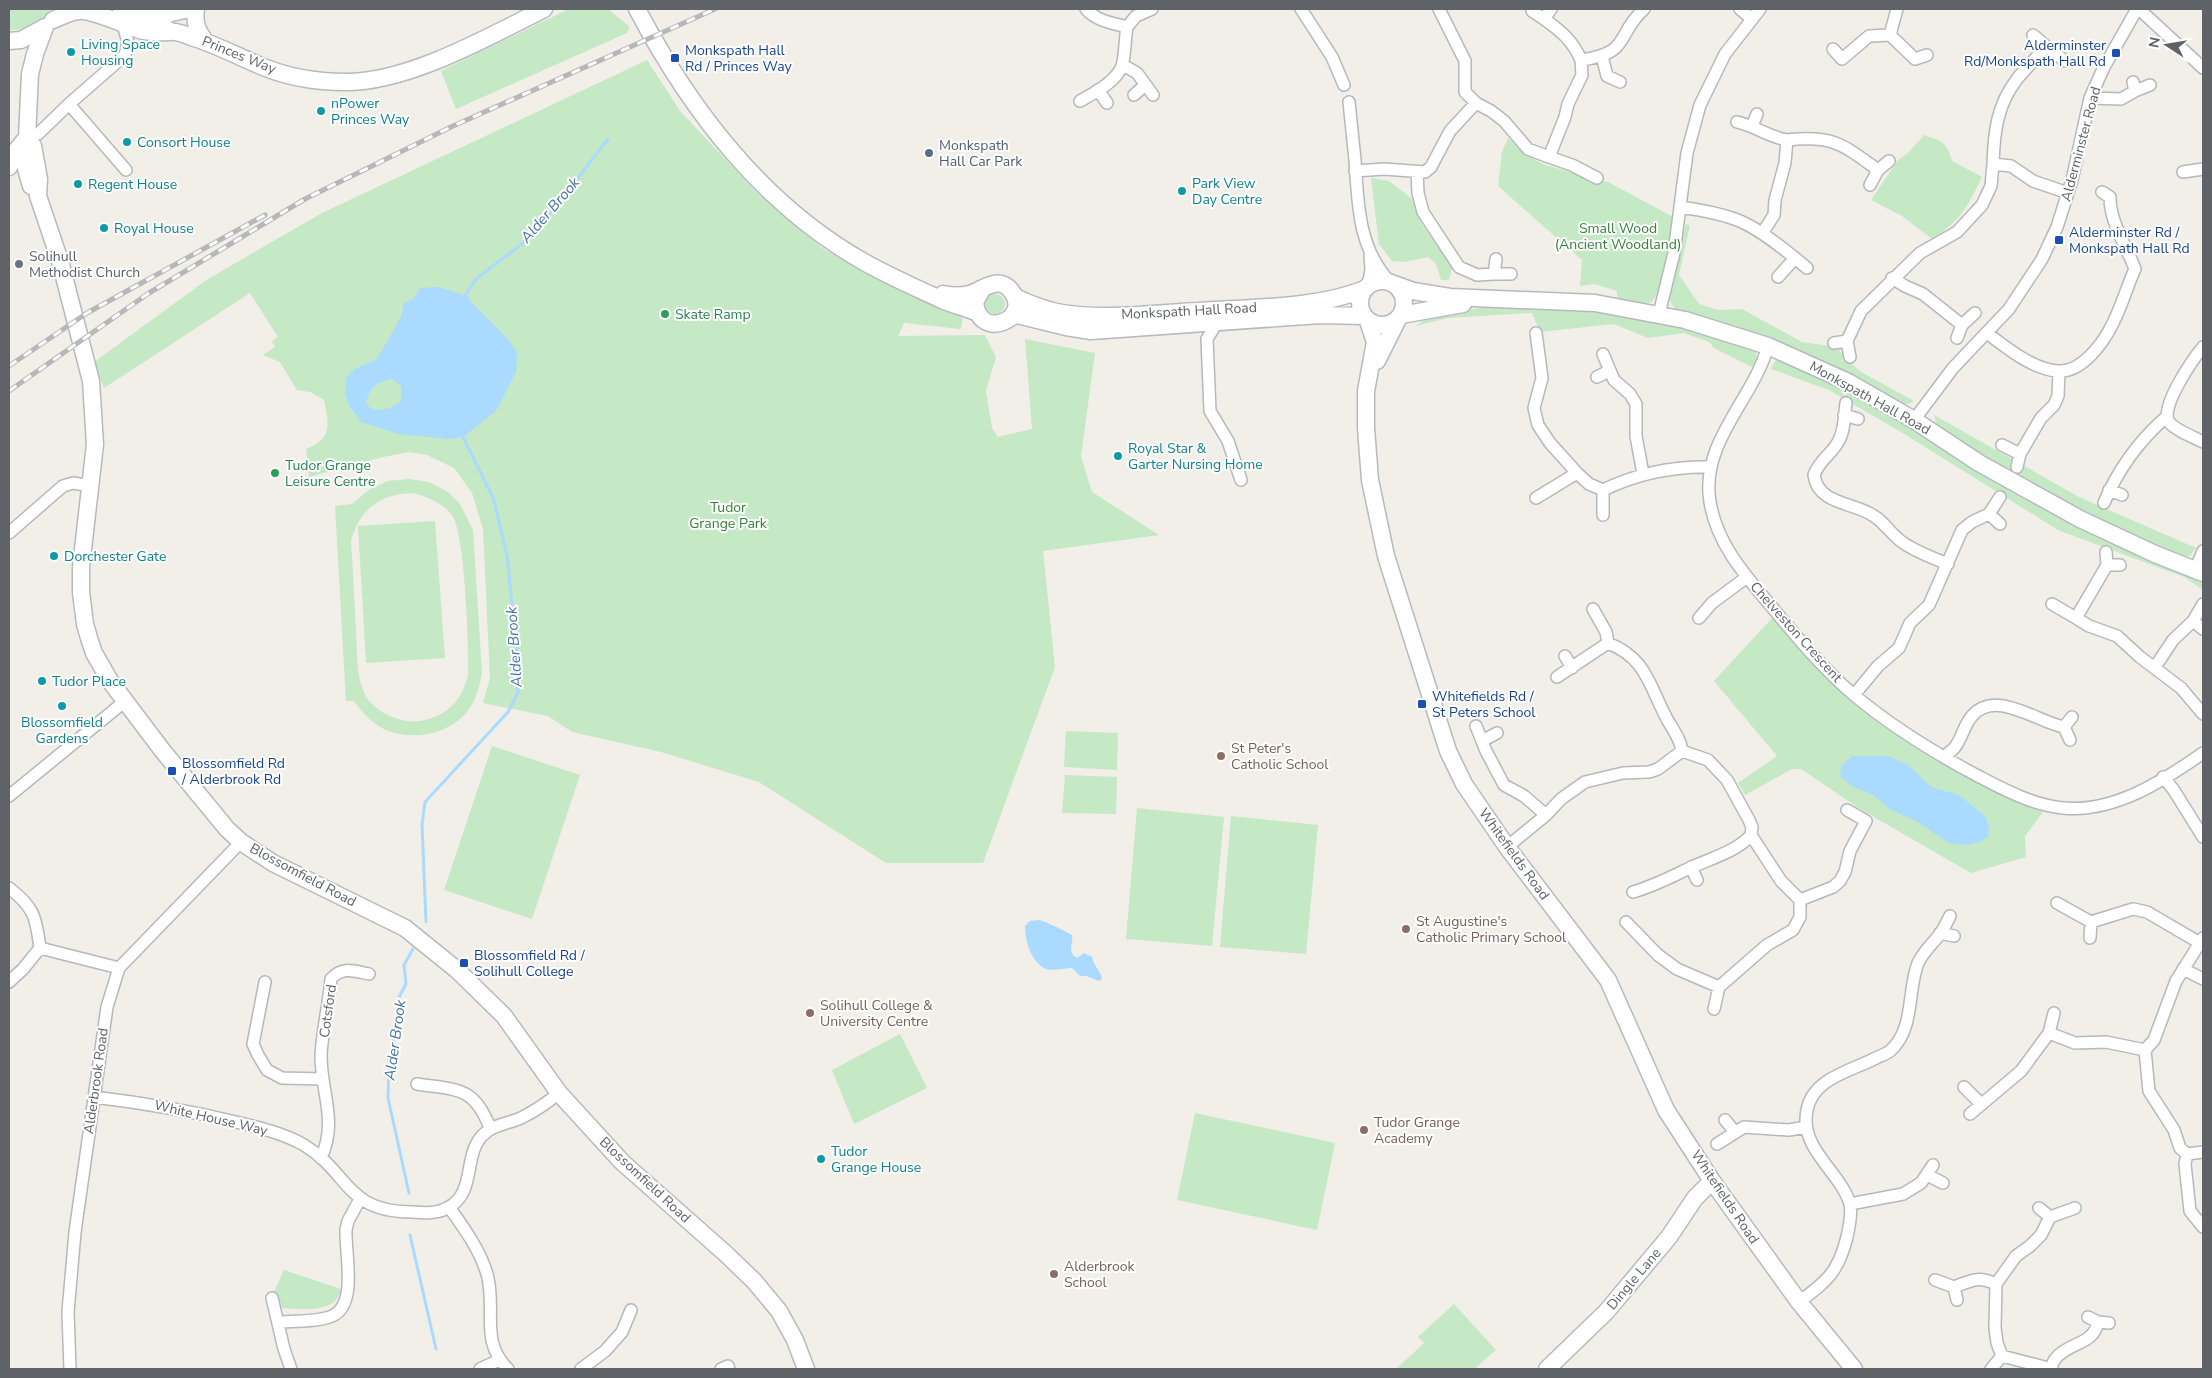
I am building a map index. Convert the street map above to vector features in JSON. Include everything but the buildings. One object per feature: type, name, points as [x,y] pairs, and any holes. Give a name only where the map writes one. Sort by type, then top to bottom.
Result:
[{"type":"street","name":"Princes Way","points":[[120,9],[137,17],[156,21],[170,31],[205,41],[262,67],[309,79],[348,82],[369,81],[432,61],[544,9]]},
{"type":"street","points":[[141,9],[168,14],[189,9]]},
{"type":"street","points":[[170,31],[195,9]]},
{"type":"street","points":[[195,9],[197,29],[205,41]]},
{"type":"street","points":[[630,9],[650,34]]},
{"type":"street","points":[[637,9],[671,71],[713,130],[742,164],[782,204],[839,247],[866,263],[942,300],[978,313]]},
{"type":"street","points":[[644,9],[650,34]]},
{"type":"street","points":[[1086,9],[1104,21],[1127,27]]},
{"type":"street","points":[[1080,101],[1118,75],[1122,65],[1127,27],[1136,16],[1152,9]]},
{"type":"street","points":[[1301,9],[1332,57],[1344,85]]},
{"type":"street","points":[[1439,9],[1465,61],[1465,92],[1476,103],[1504,121],[1528,149],[1585,171],[1597,178]]},
{"type":"street","points":[[1581,60],[1610,54],[1619,44],[1638,14],[1644,9]]},
{"type":"street","points":[[1740,9],[1751,18]]},
{"type":"street","points":[[1659,314],[1674,253],[1687,153],[1700,105],[1725,54],[1751,18],[1760,9]]},
{"type":"street","points":[[1890,34],[1896,9]]},
{"type":"street","points":[[2138,9],[2203,68]]},
{"type":"street","name":"Alderminster Road","points":[[1914,420],[1953,368],[1987,334],[2009,308],[2042,259],[2057,227],[2068,193],[2090,98],[2104,67],[2138,9]]},
{"type":"street","name":"Princes Way","points":[[10,42],[30,37],[53,19],[73,11],[83,10],[154,34],[170,31]]},
{"type":"street","points":[[1532,11],[1548,14],[1576,47],[1581,60],[1582,75],[1568,104],[1565,117],[1549,157]]},
{"type":"street","name":"Blossomfield Road","points":[[53,19],[34,54],[30,74],[27,136],[22,155],[31,188],[38,196],[60,261],[88,368],[95,444],[81,567],[83,614],[94,653],[124,702],[227,829],[241,842],[273,863],[396,924],[417,937],[457,970],[504,1016],[559,1093],[622,1162],[754,1281],[779,1311],[795,1340],[806,1369]]},
{"type":"street","points":[[9,167],[16,151],[27,136],[38,134],[125,55],[128,42],[123,25]]},
{"type":"street","points":[[1833,49],[1838,63],[1869,36],[1890,34]]},
{"type":"street","points":[[1890,34],[1916,65],[1927,54]]},
{"type":"street","points":[[2033,35],[2065,61]]},
{"type":"street","name":"Blossomfield Road","points":[[10,42],[24,57],[30,74]]},
{"type":"street","points":[[1850,357],[1847,341],[1861,311],[1892,278],[1920,253],[1957,232],[1982,204],[1991,186],[1994,131],[1999,109],[2018,77],[2032,64],[2046,46]]},
{"type":"street","points":[[1602,56],[1607,76],[1620,82]]},
{"type":"street","points":[[1122,65],[1137,73],[1153,95]]},
{"type":"street","points":[[1134,94],[1145,85]]},
{"type":"street","points":[[2090,98],[2121,99],[2134,86],[2150,85]]},
{"type":"street","points":[[1098,90],[1107,103]]},
{"type":"street","points":[[1349,102],[1357,203],[1362,232],[1372,262],[1366,288],[1360,301],[1366,318],[1379,325],[1387,325],[1400,317],[1404,306],[1404,298],[1369,250]]},
{"type":"street","points":[[1355,170],[1384,169],[1425,172],[1431,167],[1450,132],[1476,103]]},
{"type":"street","points":[[69,104],[126,170]]},
{"type":"street","points":[[1752,126],[1757,114]]},
{"type":"street","points":[[1737,122],[1752,126],[1773,137],[1787,140],[1808,138],[1844,145],[1878,170]]},
{"type":"street","points":[[1763,232],[1774,215],[1775,200],[1785,163],[1787,140]]},
{"type":"street","points":[[1870,185],[1878,170],[1889,161]]},
{"type":"street","points":[[1993,164],[2011,166],[2033,181],[2068,193]]},
{"type":"street","points":[[2183,172],[2203,169]]},
{"type":"street","points":[[1418,172],[1418,193],[1423,212],[1459,267],[1477,274],[1511,274]]},
{"type":"street","points":[[1987,334],[2012,354],[2059,372],[2072,369],[2095,350],[2113,322],[2139,268],[2115,226],[2110,208],[2110,193]]},
{"type":"street","points":[[1680,207],[1735,217],[1763,232],[1807,268]]},
{"type":"street","points":[[1778,277],[1795,258]]},
{"type":"street","points":[[1494,274],[1496,259]]},
{"type":"street","points":[[1892,278],[1923,294],[1962,325]]},
{"type":"street","points":[[1366,288],[1379,281],[1392,283]]},
{"type":"street","name":"Monkspath Hall Road","points":[[1392,283],[1429,294],[1482,300],[1536,299],[1596,303],[1659,314],[1726,332],[1768,346],[1841,378],[1914,420],[1980,463],[2080,519],[2146,550],[2201,572]]},
{"type":"street","points":[[926,291],[966,295],[990,284],[1000,284],[1009,288],[1015,296],[1016,307],[1012,317],[996,324],[985,321],[978,313],[975,302],[983,288]]},
{"type":"street","name":"Monkspath Hall Road","points":[[1015,296],[1035,306],[1062,313],[1138,315],[1305,303],[1345,297],[1366,288]]},
{"type":"street","name":"Monkspath Hall Road","points":[[1400,317],[1482,300]]},
{"type":"street","points":[[1957,338],[1962,325],[1975,313]]},
{"type":"street","name":"Monkspath Hall Road","points":[[1012,317],[1017,315],[1091,331],[1320,314],[1366,318]]},
{"type":"street","name":"Whitefields Road","points":[[1367,385],[1400,317]]},
{"type":"street","name":"Whitefields Road","points":[[1366,318],[1375,342],[1367,385],[1366,428],[1370,480],[1386,556],[1411,641],[1448,751],[1464,784],[1507,847],[1608,980],[1666,1110],[1712,1181],[1799,1302],[1854,1369]]},
{"type":"street","points":[[1207,339],[1218,321]]},
{"type":"street","points":[[1191,324],[1202,331],[1207,339],[1210,411],[1228,441],[1241,480]]},
{"type":"street","points":[[1536,333],[1534,358],[1542,378],[1536,396],[1534,416],[1550,443],[1589,484],[1603,490],[1643,474],[1685,467],[1711,467]]},
{"type":"street","points":[[1834,343],[1847,341]]},
{"type":"street","name":"Chelveston Crescent","points":[[1768,346],[1754,381],[1727,426],[1711,467],[1710,500],[1719,535],[1747,578],[1806,647],[1854,695],[1944,758],[2004,790],[2034,802],[2063,808],[2093,807],[2120,800],[2203,753]]},
{"type":"street","points":[[2203,347],[2186,372],[2167,408],[2166,417],[2171,424],[2203,442]]},
{"type":"street","points":[[1603,354],[1614,380],[1630,394],[1636,404],[1638,414],[1636,436],[1643,474]]},
{"type":"street","points":[[1598,377],[1609,371]]},
{"type":"street","points":[[2017,467],[2020,454],[2041,418],[2054,405],[2058,396],[2059,372]]},
{"type":"street","points":[[1846,402],[1842,435],[1837,445],[1823,458],[1814,475],[1819,489],[1825,495],[1839,502],[1872,514],[1911,549],[1948,564]]},
{"type":"street","points":[[1844,415],[1858,419]]},
{"type":"street","points":[[2104,503],[2123,464],[2154,427],[2166,417]]},
{"type":"street","points":[[2002,445],[2020,454]]},
{"type":"street","points":[[1536,498],[1577,473]]},
{"type":"street","points":[[9,533],[63,486],[73,483],[91,486]]},
{"type":"street","points":[[1603,490],[1604,514]]},
{"type":"street","points":[[2109,490],[2122,495]]},
{"type":"street","points":[[1854,695],[1878,666],[1899,648],[1910,623],[1929,605],[1962,530],[1972,522],[1989,514],[2000,497]]},
{"type":"street","points":[[1989,514],[2000,524]]},
{"type":"street","points":[[2201,572],[2198,562],[2203,551]]},
{"type":"street","points":[[2076,618],[2107,565],[2106,552]]},
{"type":"street","points":[[2107,565],[2120,565]]},
{"type":"street","points":[[1699,618],[1712,603],[1747,578]]},
{"type":"street","points":[[1703,595],[1712,603]]},
{"type":"street","points":[[2052,604],[2089,626],[2117,636],[2140,657],[2181,688],[2203,714]]},
{"type":"street","points":[[2155,667],[2173,640],[2193,621],[2203,604]]},
{"type":"street","points":[[1593,609],[1606,632],[1608,643]]},
{"type":"street","points":[[2193,621],[2203,629]]},
{"type":"street","points":[[1557,677],[1608,643]]},
{"type":"street","points":[[1608,643],[1619,647],[1637,661],[1650,679],[1666,716],[1680,740],[1682,751]]},
{"type":"street","points":[[1565,656],[1572,668]]},
{"type":"street","points":[[9,796],[124,702]]},
{"type":"street","points":[[1944,758],[1955,747],[1972,716],[1984,706],[1998,704],[2013,708],[2048,724],[2064,727]]},
{"type":"street","points":[[2064,727],[2072,717]]},
{"type":"street","points":[[1476,726],[1504,785],[1524,796],[1546,815]]},
{"type":"street","points":[[2064,727],[2070,740]]},
{"type":"street","points":[[1482,741],[1497,733]]},
{"type":"street","points":[[1507,847],[1546,815],[1561,799],[1585,782],[1623,773],[1649,772],[1658,769],[1682,751]]},
{"type":"street","points":[[1633,892],[1657,885],[1691,867],[1714,860],[1747,840],[1751,835],[1752,827],[1749,820],[1727,780],[1708,760],[1682,751]]},
{"type":"street","points":[[2163,777],[2173,789],[2203,837]]},
{"type":"street","points":[[1847,810],[1877,826]]},
{"type":"street","points":[[1800,900],[1833,887],[1840,881],[1845,872],[1850,851],[1866,821]]},
{"type":"street","points":[[1714,1009],[1719,987],[1767,945],[1793,930],[1800,917],[1800,900],[1781,881],[1751,835]]},
{"type":"street","name":"Alderbrook Road","points":[[70,1369],[68,1312],[74,1232],[107,1007],[120,968],[241,842]]},
{"type":"street","points":[[1691,867],[1697,880]]},
{"type":"street","points":[[9,888],[25,900],[34,916],[40,948],[23,969],[9,982]]},
{"type":"street","points":[[2057,903],[2091,922],[2133,909],[2147,912],[2202,940],[2183,969],[2169,997],[2154,1040],[2145,1050],[2149,1091],[2174,1130],[2180,1148],[2187,1154],[2203,1152]]},
{"type":"street","points":[[1799,1302],[1825,1283],[1838,1263],[1848,1235],[1850,1204],[1836,1179],[1818,1154],[1806,1127],[1806,1110],[1812,1095],[1820,1084],[1889,1052],[1900,1038],[1906,1024],[1912,984],[1919,962],[1950,916]]},
{"type":"street","points":[[1626,922],[1658,955],[1686,975],[1719,987]]},
{"type":"street","points":[[2090,938],[2091,922]]},
{"type":"street","points":[[1940,933],[1954,936]]},
{"type":"street","points":[[40,948],[120,968]]},
{"type":"street","name":"Cotsford","points":[[323,1079],[321,1055],[331,979],[338,971],[345,969],[369,974]]},
{"type":"street","points":[[2183,969],[2203,979]]},
{"type":"street","points":[[264,982],[253,1044],[268,1070],[282,1078],[323,1079],[330,1128],[328,1143],[320,1158]]},
{"type":"street","points":[[1970,1114],[2021,1071],[2049,1033],[2054,1013]]},
{"type":"street","points":[[2049,1033],[2075,1043],[2106,1042],[2145,1050]]},
{"type":"street","points":[[417,1084],[459,1091],[475,1099],[484,1112],[490,1128]]},
{"type":"street","points":[[1964,1087],[1980,1104]]},
{"type":"street","points":[[508,1369],[499,1360],[491,1343],[488,1276],[480,1256],[449,1207],[457,1202],[463,1192],[475,1146],[490,1128],[505,1125],[540,1108],[559,1093]]},
{"type":"street","name":"White House Way","points":[[94,1097],[160,1104],[259,1128],[304,1145],[320,1158],[360,1199],[388,1211],[429,1212],[441,1211],[449,1207]]},
{"type":"street","points":[[1725,1120],[1735,1132]]},
{"type":"street","points":[[1717,1144],[1744,1127],[1789,1130],[1806,1127]]},
{"type":"street","points":[[2187,1154],[2185,1164],[2190,1211],[2203,1227]]},
{"type":"street","points":[[1850,1204],[1903,1194],[1921,1184],[1930,1170],[1943,1183]]},
{"type":"street","name":"Dingle Lane","points":[[1546,1369],[1606,1312],[1669,1237],[1695,1198],[1712,1181]]},
{"type":"street","points":[[278,1322],[332,1316],[343,1308],[348,1295],[346,1230],[348,1221],[360,1199]]},
{"type":"street","points":[[2039,1208],[2050,1217]]},
{"type":"street","points":[[2002,1356],[1995,1328],[1996,1284],[2016,1256],[2041,1235],[2050,1217],[2075,1208]]},
{"type":"street","points":[[1934,1280],[1954,1288],[1971,1280],[1982,1278],[1996,1284]]},
{"type":"street","points":[[1954,1288],[1957,1300]]},
{"type":"street","points":[[272,1298],[284,1349],[292,1369]]},
{"type":"street","points":[[581,1369],[605,1351],[622,1332],[631,1310]]},
{"type":"street","points":[[2002,1356],[2051,1369],[2056,1358],[2065,1351],[2086,1341],[2097,1331],[2098,1321]]},
{"type":"street","points":[[1991,1369],[2002,1356]]},
{"type":"street","points":[[480,1369],[499,1360]]},
{"type":"street","points":[[720,1369],[728,1366],[730,1369]]},
{"type":"green space","points":[[9,9],[51,9],[33,25],[22,29],[9,30]]},
{"type":"green space","points":[[569,9],[608,9],[630,27],[627,33],[456,109],[441,71]]},
{"type":"green space","name":"Tudor Grange Park","points":[[647,60],[680,111],[756,192],[822,248],[876,279],[918,298],[963,314],[961,329],[904,323],[898,336],[985,335],[996,357],[986,391],[992,428],[998,437],[1032,429],[1025,339],[1095,353],[1081,456],[1092,492],[1159,535],[1043,551],[1055,667],[983,863],[886,863],[759,782],[661,752],[572,732],[548,716],[483,703],[490,678],[483,529],[472,493],[454,468],[427,455],[409,452],[309,477],[306,449],[321,440],[327,430],[328,424],[324,400],[310,392],[297,390],[280,362],[263,355],[275,347],[272,341],[278,337],[250,293],[104,388],[94,362],[208,279],[322,213]]},
{"type":"green space","points":[[1924,135],[1943,143],[1952,161],[1982,177],[1972,197],[1957,219],[1932,239],[1902,216],[1871,200],[1898,160],[1908,153]]},
{"type":"green space","name":"Small Wood (Ancient Woodland)","points":[[1508,138],[1524,154],[1545,165],[1608,182],[1675,218],[1662,282],[1652,301],[1645,305],[1617,300],[1617,291],[1594,284],[1580,286],[1582,260],[1498,186],[1502,152]]},
{"type":"green space","points":[[1371,178],[1389,181],[1411,198],[1417,210],[1419,220],[1452,268],[1449,280],[1441,280],[1436,264],[1428,257],[1404,262],[1392,261],[1379,244]]},
{"type":"green space","points":[[1686,224],[1690,226],[1679,275],[1699,304],[1718,310],[1742,309],[1802,342],[1837,347],[1848,361],[1861,372],[1914,401],[1908,404],[1900,403],[1862,380],[1784,344],[1677,311],[1671,303],[1669,296]]},
{"type":"green space","points":[[991,294],[999,294],[1005,300],[1005,308],[999,314],[991,314],[985,308],[985,300]]},
{"type":"green space","points":[[1540,305],[1618,312],[1674,323],[1756,351],[1754,368],[1714,348],[1709,342],[1684,333],[1648,338],[1614,324],[1540,332],[1532,313],[1448,318],[1415,326],[1431,316],[1480,308]]},
{"type":"green space","points":[[1777,358],[1818,372],[2203,577],[2203,590],[2184,577],[2058,530],[1901,432],[1829,390],[1771,369]]},
{"type":"green space","points":[[1934,415],[2079,497],[2196,548],[2190,556],[2179,556],[2101,521],[2002,469],[1937,426]]},
{"type":"green space","points":[[409,479],[429,482],[448,492],[460,504],[473,530],[482,673],[480,684],[473,703],[466,713],[447,728],[424,735],[400,734],[388,731],[369,718],[354,701],[346,701],[335,506],[352,504],[370,489],[388,481]],"holes":[[[413,493],[434,501],[452,515],[460,543],[463,566],[468,639],[468,672],[460,696],[445,712],[433,718],[419,721],[403,720],[386,714],[372,704],[363,690],[357,660],[351,540],[360,519],[373,505],[391,496]]]},
{"type":"green space","points":[[435,521],[445,658],[366,663],[358,526]]},
{"type":"green space","points":[[1773,617],[1876,718],[1936,760],[2043,812],[2025,836],[2026,857],[1971,873],[1860,809],[1801,769],[1792,769],[1745,795],[1738,783],[1777,756],[1714,681]]},
{"type":"green space","points":[[1066,731],[1118,733],[1117,770],[1064,767]]},
{"type":"green space","points":[[492,746],[580,775],[532,919],[444,890]]},
{"type":"green space","points":[[1065,775],[1117,777],[1116,814],[1062,813]]},
{"type":"green space","points":[[1137,808],[1224,817],[1212,946],[1126,939]]},
{"type":"green space","points":[[1231,816],[1318,825],[1306,954],[1220,947]]},
{"type":"green space","points":[[900,1034],[927,1088],[854,1124],[832,1070]]},
{"type":"green space","points":[[1195,1113],[1335,1143],[1317,1230],[1177,1200]]},
{"type":"green space","points":[[284,1270],[341,1289],[338,1297],[333,1303],[317,1308],[282,1308],[274,1292]]},
{"type":"green space","points":[[1454,1304],[1496,1350],[1474,1369],[1396,1369],[1424,1343],[1418,1337]]},
{"type":"water","points":[[439,287],[469,297],[470,301],[507,338],[517,353],[516,372],[496,411],[463,437],[448,439],[399,434],[361,422],[349,406],[345,392],[346,378],[355,369],[377,359],[401,317],[404,303],[413,299],[420,288]],"holes":[[[393,379],[401,387],[401,401],[392,406],[378,410],[369,407],[366,403],[369,393],[382,381]]]},
{"type":"water","points":[[1852,756],[1888,756],[1908,765],[1931,787],[1959,795],[1985,816],[1989,826],[1988,837],[1980,842],[1967,845],[1949,843],[1916,821],[1891,810],[1873,795],[1852,786],[1840,776],[1842,765]]},
{"type":"water","points":[[1039,920],[1072,935],[1072,953],[1077,958],[1084,953],[1092,957],[1102,979],[1099,981],[1086,976],[1080,976],[1072,968],[1050,970],[1039,965],[1030,950],[1025,926],[1030,921]]},
{"type":"waterway","name":"Alder Brook","points":[[465,295],[477,278],[522,244],[556,206],[608,139]]},
{"type":"waterway","name":"Alder Brook","points":[[426,922],[422,825],[425,802],[508,712],[518,692],[517,653],[507,556],[494,500],[463,437]]},
{"type":"waterway","name":"Alder Brook","points":[[409,1193],[388,1098],[389,1059],[398,1024],[398,999],[406,984],[404,965],[413,949]]},
{"type":"waterway","name":"Alder Brook","points":[[410,1235],[436,1349]]},
{"type":"railway","points":[[9,391],[149,293],[305,199],[453,126],[715,9]]},
{"type":"railway","points":[[9,366],[87,313],[265,215]]},
{"type":"place","name":"Living Space Housing","points":[[71,52]]},
{"type":"place","name":"Alderminster Rd/Monkspath Hall Rd","points":[[2116,53]]},
{"type":"place","name":"Monkspath Hall Rd / Princes Way","points":[[675,58]]},
{"type":"place","name":"nPower Princes Way","points":[[321,111]]},
{"type":"place","name":"Consort House","points":[[127,142]]},
{"type":"place","name":"Monkspath Hall Car Park","points":[[929,153]]},
{"type":"place","name":"Regent House","points":[[78,184]]},
{"type":"place","name":"Park View Day Centre","points":[[1182,191]]},
{"type":"place","name":"Royal House","points":[[104,228]]},
{"type":"place","name":"Alderminster Rd / Monkspath Hall Rd","points":[[2059,240]]},
{"type":"place","name":"Solihull Methodist Church","points":[[19,264]]},
{"type":"place","name":"Skate Ramp","points":[[665,314]]},
{"type":"place","name":"Royal Star & Garter Nursing Home","points":[[1118,456]]},
{"type":"place","name":"Tudor Grange Leisure Centre","points":[[275,473]]},
{"type":"place","name":"Dorchester Gate","points":[[54,556]]},
{"type":"place","name":"Tudor Place","points":[[42,681]]},
{"type":"place","name":"Whitefields Rd / St Peters School","points":[[1422,704]]},
{"type":"place","name":"Blossomfield Gardens","points":[[62,706]]},
{"type":"place","name":"St Peter's Catholic School","points":[[1221,756]]},
{"type":"place","name":"Blossomfield Rd / Alderbrook Rd","points":[[172,771]]},
{"type":"place","name":"St Augustine's Catholic Primary School","points":[[1406,929]]},
{"type":"place","name":"Blossomfield Rd / Solihull College","points":[[464,963]]},
{"type":"place","name":"Solihull College & University Centre","points":[[810,1013]]},
{"type":"place","name":"Tudor Grange Academy","points":[[1364,1130]]},
{"type":"place","name":"Tudor Grange House","points":[[821,1159]]},
{"type":"place","name":"Alderbrook School","points":[[1054,1274]]}]
